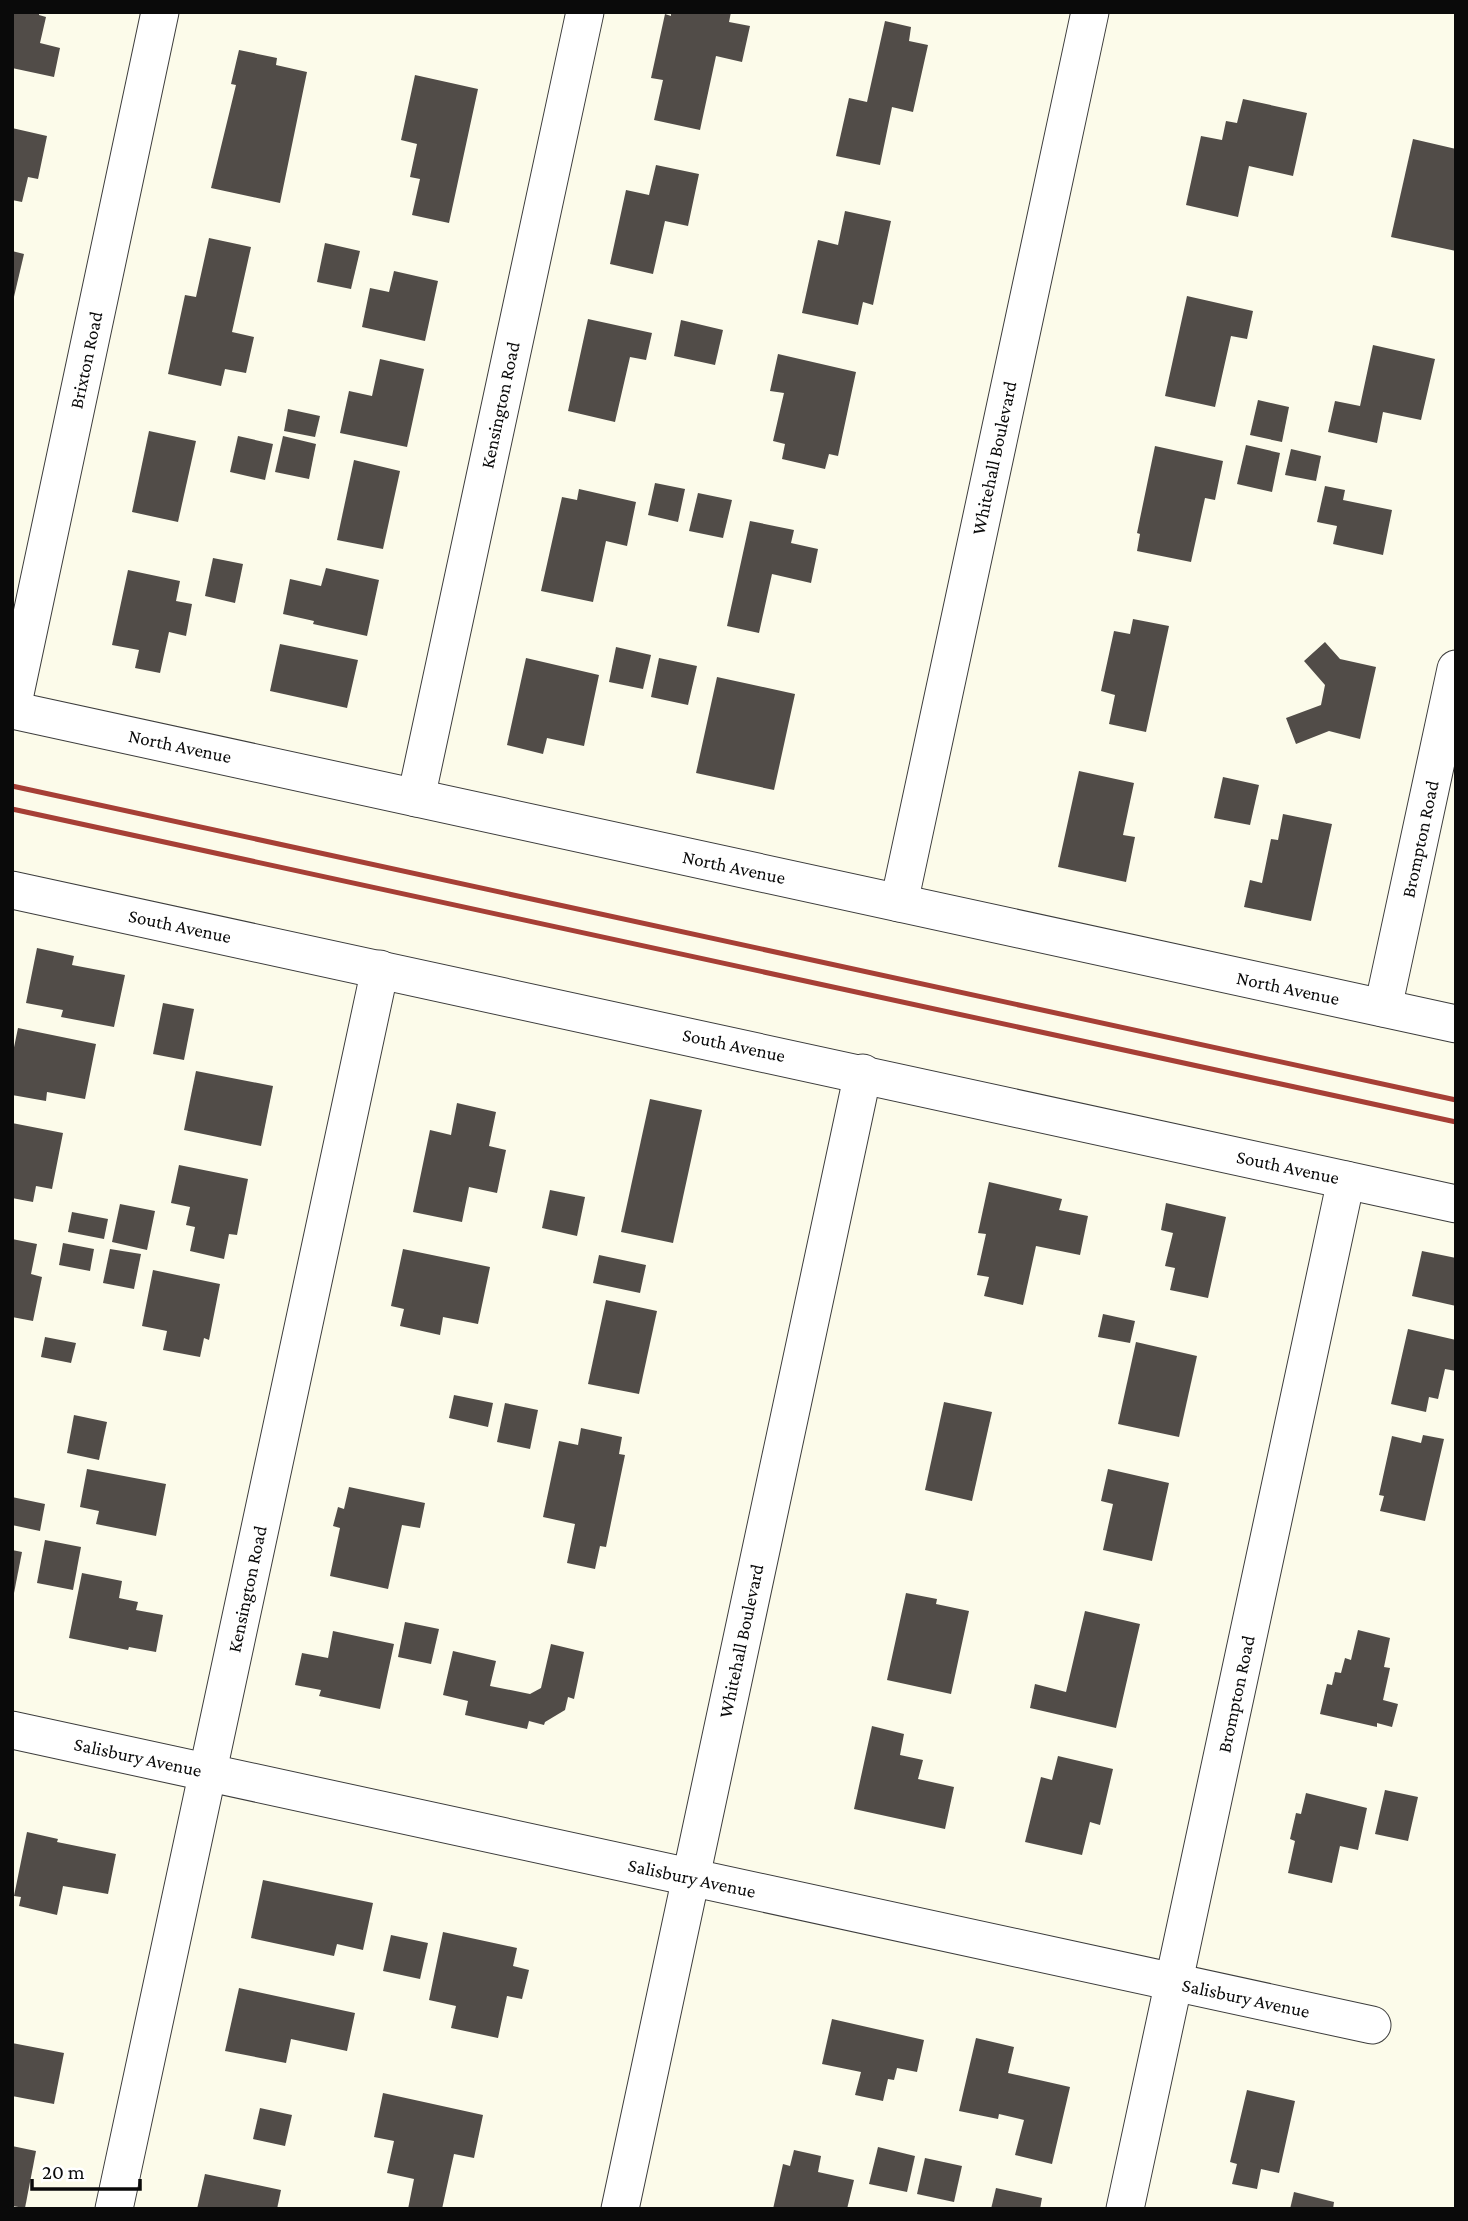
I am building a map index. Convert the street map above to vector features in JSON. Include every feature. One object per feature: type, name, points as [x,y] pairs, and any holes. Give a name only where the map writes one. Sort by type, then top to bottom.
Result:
[{"type":"street","name":"Brixton Road","points":[[12,709],[160,12]]},
{"type":"street","name":"Kensington Road","points":[[416,798],[585,12]]},
{"type":"street","name":"Whitehall Boulevard","points":[[899,903],[1090,12]]},
{"type":"street","name":"Brompton Road","points":[[1383,1008],[1456,669]]},
{"type":"street","name":"North Avenue","points":[[12,709],[1456,1024]]},
{"type":"street","name":"South Avenue","points":[[12,890],[1456,1204]]},
{"type":"street","name":"Kensington Road","points":[[114,2209],[380,969]]},
{"type":"street","name":"Whitehall Boulevard","points":[[620,2209],[863,1073]]},
{"type":"street","name":"Brompton Road","points":[[1125,2209],[1346,1180]]},
{"type":"street","name":"Salisbury Avenue","points":[[12,1730],[1372,2025]]},
{"type":"building","points":[[12,12],[39,12],[39,15],[46,17],[40,43],[60,48],[54,77],[12,68]]},
{"type":"building","points":[[671,12],[731,12],[729,22],[750,26],[742,62],[716,56],[700,130],[654,120],[663,80],[651,78],[665,14],[671,16]]},
{"type":"building","points":[[885,21],[911,27],[909,41],[928,45],[913,112],[892,107],[880,165],[836,156],[849,98],[867,102]]},
{"type":"building","points":[[239,50],[277,58],[276,65],[307,72],[280,203],[211,188],[236,85],[231,84]]},
{"type":"building","points":[[415,75],[478,89],[449,223],[412,215],[420,179],[410,177],[417,144],[401,140]]},
{"type":"building","points":[[1243,99],[1307,113],[1293,176],[1249,166],[1238,217],[1186,205],[1201,136],[1222,140],[1226,121],[1237,123]]},
{"type":"building","points":[[12,128],[47,136],[38,179],[28,177],[22,202],[12,200]]},
{"type":"building","points":[[1413,139],[1456,149],[1456,251],[1391,237]]},
{"type":"building","points":[[656,165],[699,174],[688,226],[665,221],[653,274],[610,264],[626,190],[649,195]]},
{"type":"building","points":[[845,211],[891,221],[873,305],[863,302],[858,325],[802,313],[818,240],[838,245]]},
{"type":"building","points":[[209,238],[251,247],[232,332],[254,337],[246,373],[225,369],[221,386],[168,374],[185,295],[196,297]]},
{"type":"building","points":[[325,243],[360,251],[351,289],[317,282]]},
{"type":"building","points":[[12,251],[24,254],[13,301],[12,301]]},
{"type":"building","points":[[394,271],[438,281],[425,341],[362,327],[370,288],[389,292]]},
{"type":"building","points":[[1187,296],[1253,311],[1247,339],[1231,336],[1215,407],[1165,396]]},
{"type":"building","points":[[588,319],[652,333],[646,360],[630,357],[615,422],[568,411]]},
{"type":"building","points":[[681,320],[723,330],[715,365],[674,356]]},
{"type":"building","points":[[1373,345],[1435,359],[1421,420],[1383,412],[1377,443],[1328,432],[1335,401],[1360,406]]},
{"type":"building","points":[[778,354],[856,372],[838,456],[829,454],[825,469],[782,459],[785,444],[773,441],[784,393],[770,391]]},
{"type":"building","points":[[380,359],[424,369],[407,447],[340,433],[349,391],[372,396]]},
{"type":"building","points":[[1258,400],[1289,407],[1282,442],[1250,435]]},
{"type":"building","points":[[288,409],[320,416],[315,437],[284,431]]},
{"type":"building","points":[[149,431],[196,441],[178,522],[132,512]]},
{"type":"building","points":[[238,436],[273,444],[265,480],[230,472]]},
{"type":"building","points":[[283,436],[316,444],[309,479],[275,472]]},
{"type":"building","points":[[1246,445],[1280,453],[1272,492],[1237,484]]},
{"type":"building","points":[[1155,446],[1223,461],[1215,500],[1205,498],[1191,562],[1137,551],[1140,534],[1137,533]]},
{"type":"building","points":[[1291,449],[1321,456],[1316,481],[1285,475]]},
{"type":"building","points":[[354,460],[400,471],[383,549],[337,540]]},
{"type":"building","points":[[655,483],[685,489],[678,522],[648,515]]},
{"type":"building","points":[[1325,486],[1345,490],[1343,500],[1392,510],[1383,555],[1333,544],[1337,526],[1317,522]]},
{"type":"building","points":[[579,489],[636,502],[627,546],[606,541],[593,602],[541,591],[562,497],[577,500]]},
{"type":"building","points":[[698,493],[732,500],[723,538],[689,531]]},
{"type":"building","points":[[750,521],[794,530],[791,543],[818,549],[811,583],[772,574],[759,633],[727,626]]},
{"type":"building","points":[[213,558],[243,564],[235,603],[205,596]]},
{"type":"building","points":[[326,568],[379,580],[367,636],[283,614],[290,579],[321,586]]},
{"type":"building","points":[[128,570],[180,581],[176,601],[192,604],[186,636],[169,632],[160,673],[135,668],[139,650],[112,645]]},
{"type":"building","points":[[1133,619],[1169,626],[1146,732],[1109,724],[1115,695],[1101,691],[1114,631],[1130,634]]},
{"type":"building","points":[[1325,642],[1340,659],[1376,667],[1360,739],[1329,731],[1296,744],[1286,718],[1321,705],[1325,685],[1304,661]]},
{"type":"building","points":[[280,644],[358,660],[347,708],[270,691]]},
{"type":"building","points":[[616,647],[651,655],[643,689],[609,682]]},
{"type":"building","points":[[526,658],[599,675],[584,746],[547,738],[543,754],[507,745]]},
{"type":"building","points":[[659,658],[697,666],[688,705],[651,697]]},
{"type":"building","points":[[717,677],[795,694],[774,790],[696,773]]},
{"type":"building","points":[[1079,771],[1134,783],[1123,835],[1135,837],[1126,882],[1058,867]]},
{"type":"building","points":[[1223,777],[1259,785],[1250,825],[1214,818]]},
{"type":"building","points":[[1283,814],[1332,824],[1311,921],[1244,907],[1250,880],[1262,883],[1271,839],[1278,840]]},
{"type":"building","points":[[37,948],[74,956],[72,965],[125,975],[114,1027],[61,1017],[63,1010],[26,1003]]},
{"type":"building","points":[[163,1003],[194,1009],[184,1060],[153,1054]]},
{"type":"building","points":[[18,1028],[96,1044],[85,1099],[47,1092],[46,1101],[12,1095],[12,1057]]},
{"type":"building","points":[[196,1071],[273,1086],[261,1146],[184,1130]]},
{"type":"building","points":[[650,1099],[702,1110],[673,1243],[621,1232]]},
{"type":"building","points":[[457,1103],[496,1112],[489,1146],[506,1150],[497,1193],[469,1187],[462,1222],[413,1212],[430,1130],[451,1135]]},
{"type":"building","points":[[12,1123],[63,1133],[52,1189],[36,1186],[33,1202],[12,1198]]},
{"type":"building","points":[[179,1165],[248,1179],[237,1235],[229,1234],[224,1259],[190,1251],[195,1227],[186,1225],[190,1207],[171,1203]]},
{"type":"building","points":[[989,1182],[1062,1199],[1059,1210],[1088,1216],[1080,1255],[1036,1246],[1023,1305],[984,1296],[989,1277],[977,1275],[986,1234],[978,1233]]},
{"type":"building","points":[[550,1190],[585,1197],[577,1236],[542,1228]]},
{"type":"building","points":[[1166,1203],[1226,1217],[1208,1298],[1170,1290],[1175,1268],[1165,1266],[1173,1233],[1161,1230]]},
{"type":"building","points":[[120,1204],[155,1211],[147,1250],[112,1242]]},
{"type":"building","points":[[72,1212],[108,1219],[104,1239],[68,1232]]},
{"type":"building","points":[[12,1239],[37,1244],[31,1274],[42,1277],[33,1321],[12,1317]]},
{"type":"building","points":[[63,1243],[94,1249],[90,1271],[59,1265]]},
{"type":"building","points":[[110,1249],[141,1254],[134,1289],[103,1283]]},
{"type":"building","points":[[403,1249],[490,1267],[478,1324],[443,1317],[440,1335],[400,1326],[404,1309],[391,1306]]},
{"type":"building","points":[[1422,1251],[1456,1258],[1456,1306],[1412,1296]]},
{"type":"building","points":[[599,1255],[646,1265],[640,1293],[593,1283]]},
{"type":"building","points":[[153,1270],[220,1284],[209,1340],[204,1338],[200,1357],[163,1350],[167,1331],[142,1326]]},
{"type":"building","points":[[606,1300],[657,1311],[639,1394],[588,1384]]},
{"type":"building","points":[[1103,1314],[1135,1321],[1130,1343],[1098,1337]]},
{"type":"building","points":[[1408,1329],[1456,1340],[1456,1371],[1445,1369],[1438,1399],[1429,1397],[1426,1412],[1391,1404]]},
{"type":"building","points":[[45,1337],[76,1343],[71,1363],[41,1357]]},
{"type":"building","points":[[1136,1342],[1197,1356],[1179,1437],[1118,1424]]},
{"type":"building","points":[[454,1395],[493,1403],[488,1427],[449,1418]]},
{"type":"building","points":[[944,1402],[992,1412],[972,1501],[925,1490]]},
{"type":"building","points":[[505,1403],[538,1410],[530,1449],[497,1442]]},
{"type":"building","points":[[74,1415],[107,1422],[99,1460],[67,1453]]},
{"type":"building","points":[[581,1428],[622,1437],[619,1454],[625,1455],[606,1547],[600,1546],[595,1569],[567,1563],[575,1524],[543,1517],[559,1441],[578,1445]]},
{"type":"building","points":[[1423,1435],[1444,1439],[1425,1521],[1380,1511],[1384,1496],[1379,1495],[1392,1436],[1421,1443]]},
{"type":"building","points":[[87,1469],[166,1484],[156,1536],[96,1524],[99,1511],[80,1507]]},
{"type":"building","points":[[1108,1469],[1169,1483],[1152,1561],[1103,1550],[1113,1504],[1101,1501]]},
{"type":"building","points":[[349,1487],[425,1503],[420,1528],[402,1525],[388,1589],[330,1576],[340,1528],[333,1526],[338,1507],[344,1509]]},
{"type":"building","points":[[12,1497],[45,1504],[40,1531],[12,1525]]},
{"type":"building","points":[[45,1540],[81,1547],[73,1590],[37,1583]]},
{"type":"building","points":[[12,1550],[22,1552],[14,1593],[12,1593]]},
{"type":"building","points":[[82,1573],[122,1581],[119,1598],[138,1602],[136,1610],[163,1615],[156,1652],[129,1647],[128,1650],[69,1638]]},
{"type":"building","points":[[906,1593],[937,1599],[936,1604],[969,1611],[951,1694],[887,1680]]},
{"type":"building","points":[[1085,1611],[1140,1624],[1116,1728],[1030,1708],[1035,1684],[1066,1692]]},
{"type":"building","points":[[405,1622],[439,1629],[431,1664],[398,1657]]},
{"type":"building","points":[[1358,1630],[1390,1638],[1384,1667],[1390,1668],[1383,1700],[1398,1704],[1392,1727],[1377,1723],[1377,1727],[1320,1714],[1327,1684],[1332,1685],[1335,1672],[1341,1673],[1345,1658],[1351,1660]]},
{"type":"building","points":[[333,1631],[394,1644],[380,1709],[319,1696],[321,1690],[295,1685],[302,1653],[328,1658]]},
{"type":"building","points":[[551,1644],[584,1652],[574,1699],[568,1697],[565,1710],[544,1725],[529,1721],[527,1729],[465,1715],[468,1701],[443,1695],[453,1651],[496,1661],[490,1686],[530,1694],[541,1688]]},
{"type":"building","points":[[872,1726],[904,1734],[900,1755],[923,1760],[918,1779],[954,1787],[945,1829],[854,1809]]},
{"type":"building","points":[[1058,1756],[1113,1769],[1100,1825],[1090,1822],[1082,1855],[1025,1842],[1041,1777],[1052,1780]]},
{"type":"building","points":[[1385,1790],[1418,1797],[1408,1841],[1375,1834]]},
{"type":"building","points":[[1306,1793],[1367,1808],[1358,1850],[1340,1846],[1332,1883],[1288,1873],[1295,1841],[1290,1839],[1296,1813],[1301,1814]]},
{"type":"building","points":[[27,1832],[58,1839],[57,1842],[116,1854],[108,1894],[63,1886],[57,1915],[19,1906],[21,1897],[14,1896]]},
{"type":"building","points":[[263,1880],[373,1903],[363,1950],[337,1944],[334,1956],[251,1938]]},
{"type":"building","points":[[443,1932],[517,1948],[513,1966],[529,1970],[522,1999],[507,1996],[498,2038],[451,2028],[456,2006],[429,2000]]},
{"type":"building","points":[[391,1935],[428,1943],[420,1979],[383,1971]]},
{"type":"building","points":[[239,1988],[355,2013],[347,2051],[291,2039],[286,2063],[225,2051]]},
{"type":"building","points":[[832,2019],[924,2040],[917,2072],[897,2068],[894,2080],[888,2079],[883,2101],[855,2095],[861,2072],[822,2064]]},
{"type":"building","points":[[976,2038],[1014,2047],[1008,2073],[1070,2087],[1052,2164],[1015,2155],[1024,2120],[999,2114],[998,2119],[959,2111]]},
{"type":"building","points":[[12,2043],[64,2053],[54,2104],[12,2096]]},
{"type":"building","points":[[1247,2090],[1295,2101],[1279,2173],[1261,2169],[1257,2189],[1232,2184],[1237,2164],[1230,2162]]},
{"type":"building","points":[[383,2093],[483,2115],[474,2158],[454,2154],[442,2209],[408,2209],[414,2179],[387,2173],[394,2141],[374,2137]]},
{"type":"building","points":[[260,2108],[292,2115],[285,2146],[253,2139]]},
{"type":"building","points":[[12,2146],[36,2151],[25,2208],[12,2206]]},
{"type":"building","points":[[878,2147],[915,2156],[907,2192],[869,2184]]},
{"type":"building","points":[[794,2150],[821,2156],[818,2172],[854,2180],[847,2209],[773,2209],[783,2164],[790,2166]]},
{"type":"building","points":[[925,2158],[962,2166],[954,2202],[917,2194]]},
{"type":"building","points":[[205,2174],[281,2190],[277,2209],[197,2209]]},
{"type":"building","points":[[996,2188],[1042,2198],[1040,2209],[991,2209]]},
{"type":"building","points":[[1294,2192],[1334,2202],[1333,2209],[1290,2209]]},
{"type":"railway","points":[[12,786],[1456,1100]]},
{"type":"railway","points":[[12,809],[1456,1122]]}]
